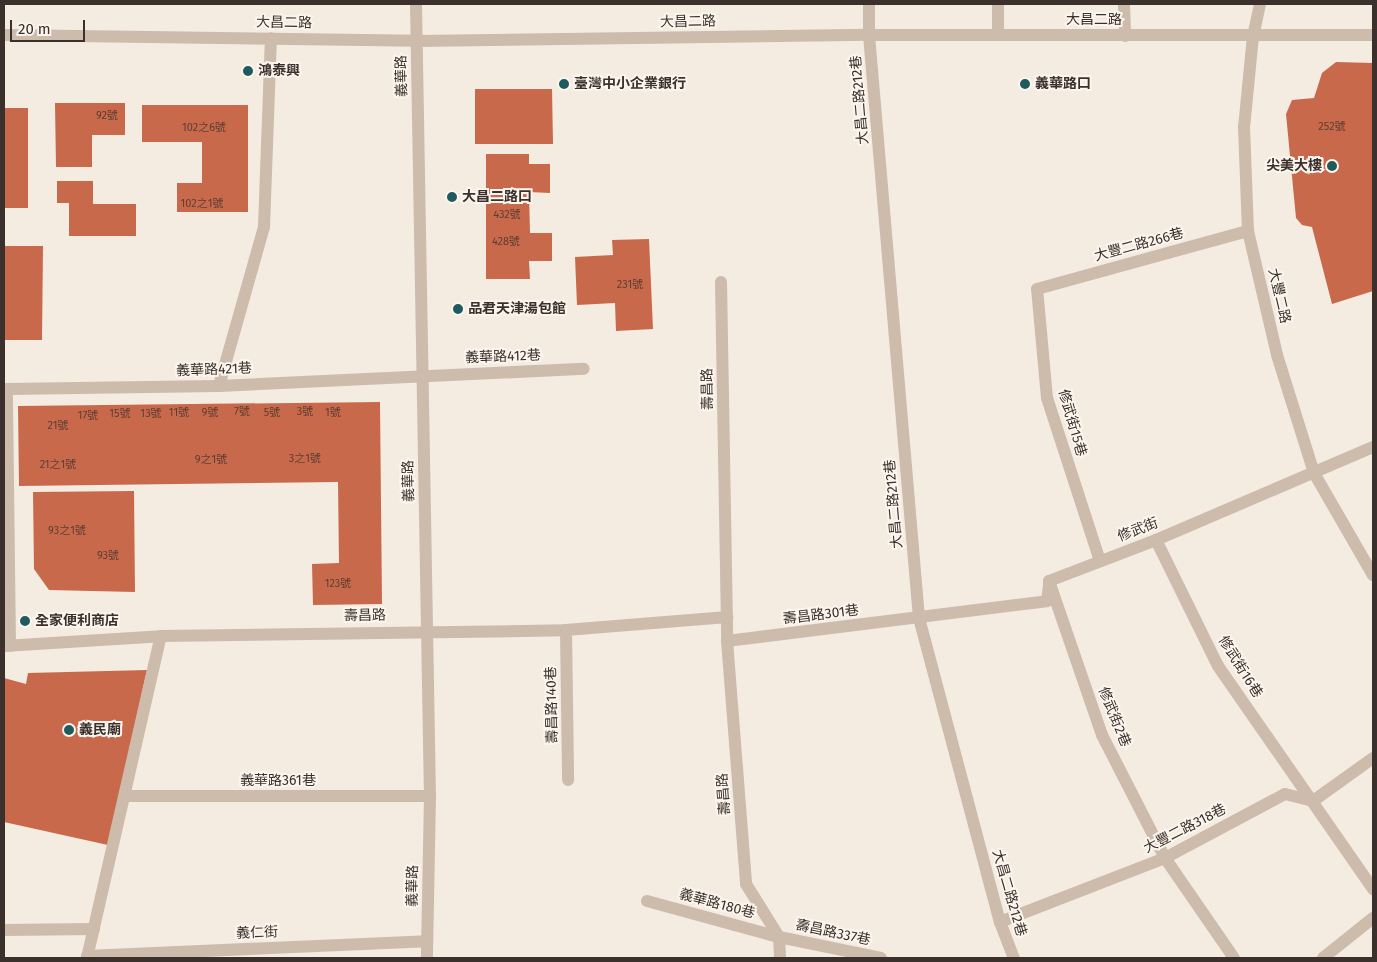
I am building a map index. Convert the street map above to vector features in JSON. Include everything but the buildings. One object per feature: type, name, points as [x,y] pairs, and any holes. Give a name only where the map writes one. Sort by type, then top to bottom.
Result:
[{"type":"street","name":"義華路","points":[[416,4],[425,629],[430,796],[427,958]]},
{"type":"street","name":"大昌二路212巷","points":[[869,4],[869,35],[919,618],[1000,922],[1014,958]]},
{"type":"street","points":[[998,4],[998,34]]},
{"type":"street","points":[[1124,4],[1125,36]]},
{"type":"street","name":"大豐二路","points":[[1260,4],[1253,36],[1244,127],[1248,231],[1277,355],[1314,473],[1373,575]]},
{"type":"street","name":"大昌二路","points":[[4,35],[417,41],[998,34],[1253,36],[1373,34]]},
{"type":"street","points":[[219,386],[264,227],[271,38]]},
{"type":"street","name":"大豐二路266巷","points":[[1037,289],[1248,231]]},
{"type":"street","name":"壽昌路","points":[[721,282],[727,641],[746,884],[779,936],[780,958]]},
{"type":"street","name":"修武街15巷","points":[[1037,289],[1047,398],[1100,561]]},
{"type":"street","name":"義華路412巷","points":[[422,375],[584,369]]},
{"type":"street","name":"義華路421巷","points":[[6,457],[7,389],[219,386],[422,375]]},
{"type":"street","name":"修武街","points":[[1049,581],[1156,540],[1373,447]]},
{"type":"street","points":[[6,457],[7,646]]},
{"type":"street","name":"修武街16巷","points":[[1156,540],[1218,666],[1373,889]]},
{"type":"street","points":[[919,618],[1046,601],[1049,581]]},
{"type":"street","name":"修武街2巷","points":[[1049,581],[1102,735],[1165,858],[1234,958]]},
{"type":"street","name":"壽昌路","points":[[7,646],[161,636],[425,629],[566,630],[727,617]]},
{"type":"street","name":"壽昌路301巷","points":[[727,641],[919,618]]},
{"type":"street","name":"壽昌路140巷","points":[[566,630],[568,780]]},
{"type":"street","points":[[87,957],[127,796],[161,636]]},
{"type":"street","points":[[1313,801],[1373,758]]},
{"type":"street","name":"大豐二路318巷","points":[[1000,922],[1165,858],[1285,794],[1313,801]]},
{"type":"street","name":"義華路361巷","points":[[127,796],[430,796]]},
{"type":"street","name":"義華路180巷","points":[[646,901],[779,936]]},
{"type":"street","points":[[1323,958],[1373,918]]},
{"type":"street","points":[[4,930],[94,929]]},
{"type":"street","name":"壽昌路337巷","points":[[779,936],[880,958]]},
{"type":"street","name":"義仁街","points":[[87,957],[270,953],[427,941]]},
{"type":"place","name":"鴻泰興","points":[[248,71]]},
{"type":"place","name":"臺灣中小企業銀行","points":[[564,84]]},
{"type":"place","name":"義華路口","points":[[1025,84]]},
{"type":"place","name":"尖美大樓","points":[[1332,166]]},
{"type":"place","name":"大昌二路口","points":[[452,197]]},
{"type":"place","name":"品君天津湯包館","points":[[458,309]]},
{"type":"place","name":"全家便利商店","points":[[25,621]]},
{"type":"place","name":"義民廟","points":[[69,730]]}]
